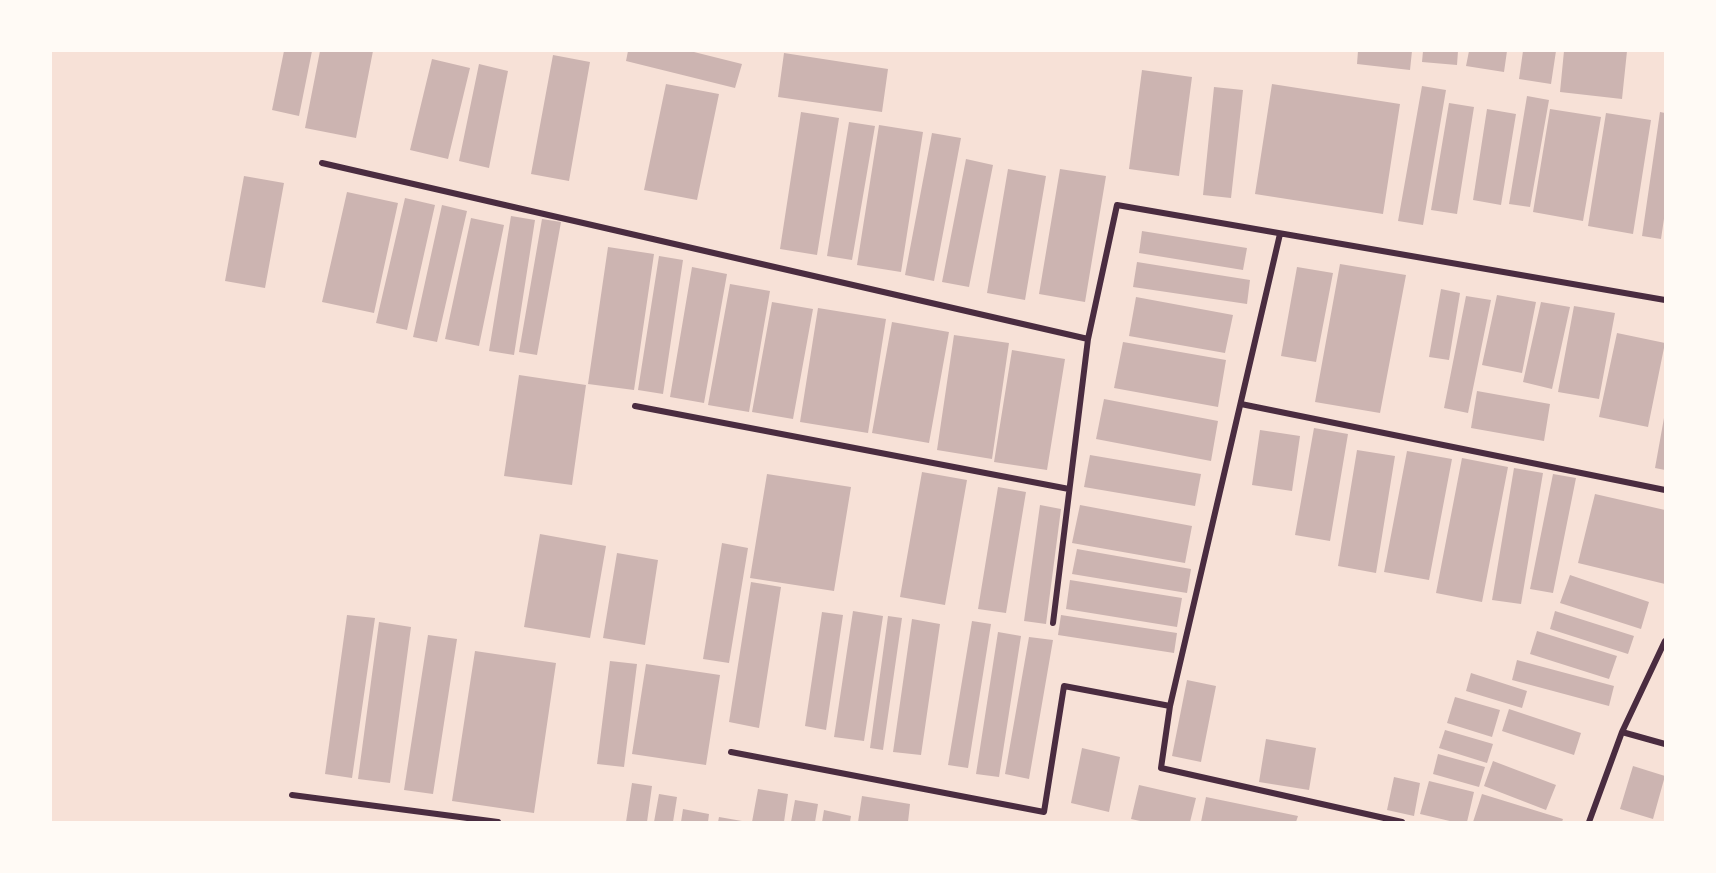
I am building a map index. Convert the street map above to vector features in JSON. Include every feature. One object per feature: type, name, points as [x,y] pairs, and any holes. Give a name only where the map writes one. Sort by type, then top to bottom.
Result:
[{"type":"street","points":[[322,163],[1088,339]]},
{"type":"street","points":[[1053,623],[1088,339],[1117,205],[1665,300]]},
{"type":"street","points":[[1280,234],[1170,706],[1161,768],[1402,822]]},
{"type":"street","points":[[1240,404],[1665,490]]},
{"type":"street","points":[[635,406],[1069,489]]},
{"type":"street","points":[[1589,822],[1622,732],[1665,641]]},
{"type":"street","points":[[731,752],[1044,812],[1064,686],[1170,706]]},
{"type":"street","points":[[1622,732],[1665,744]]},
{"type":"street","points":[[292,795],[498,822]]},
{"type":"building","points":[[284,51],[312,51],[299,116],[272,110]]},
{"type":"building","points":[[320,51],[373,51],[356,138],[305,128]]},
{"type":"building","points":[[628,51],[690,51],[742,64],[735,88],[626,61]]},
{"type":"building","points":[[1358,51],[1412,51],[1410,70],[1357,64]]},
{"type":"building","points":[[1423,51],[1458,51],[1457,65],[1422,62]]},
{"type":"building","points":[[1469,51],[1507,51],[1504,72],[1466,66]]},
{"type":"building","points":[[1523,51],[1556,51],[1551,84],[1519,79]]},
{"type":"building","points":[[1564,51],[1627,51],[1622,99],[1560,92]]},
{"type":"building","points":[[784,53],[888,69],[882,112],[778,97]]},
{"type":"building","points":[[553,55],[590,62],[569,181],[531,174]]},
{"type":"building","points":[[432,59],[470,68],[448,159],[410,150]]},
{"type":"building","points":[[479,64],[508,71],[489,168],[459,161]]},
{"type":"building","points":[[1142,70],[1192,77],[1179,176],[1129,169]]},
{"type":"building","points":[[666,84],[719,94],[697,200],[644,190]]},
{"type":"building","points":[[1272,84],[1400,104],[1383,214],[1255,194]]},
{"type":"building","points":[[1422,86],[1446,90],[1423,225],[1398,221]]},
{"type":"building","points":[[1214,87],[1243,90],[1231,198],[1203,195]]},
{"type":"building","points":[[1527,96],[1549,100],[1530,207],[1509,204]]},
{"type":"building","points":[[1449,103],[1474,107],[1457,214],[1431,210]]},
{"type":"building","points":[[1487,109],[1516,114],[1501,205],[1473,200]]},
{"type":"building","points":[[1550,109],[1601,117],[1583,221],[1533,212]]},
{"type":"building","points":[[801,112],[839,118],[817,255],[780,249]]},
{"type":"building","points":[[1660,112],[1665,113],[1665,212],[1661,239],[1642,236]]},
{"type":"building","points":[[1606,113],[1651,120],[1633,234],[1588,226]]},
{"type":"building","points":[[849,122],[875,126],[852,260],[827,256]]},
{"type":"building","points":[[879,125],[923,132],[901,272],[857,265]]},
{"type":"building","points":[[932,133],[961,138],[934,281],[905,275]]},
{"type":"building","points":[[966,159],[993,165],[969,287],[942,282]]},
{"type":"building","points":[[1008,169],[1046,176],[1025,300],[987,293]]},
{"type":"building","points":[[1060,169],[1106,176],[1085,302],[1039,294]]},
{"type":"building","points":[[244,176],[284,183],[265,288],[225,281]]},
{"type":"building","points":[[347,192],[398,203],[374,313],[322,302]]},
{"type":"building","points":[[405,198],[435,205],[407,330],[376,323]]},
{"type":"building","points":[[442,205],[467,211],[437,342],[413,337]]},
{"type":"building","points":[[511,216],[535,220],[514,355],[489,351]]},
{"type":"building","points":[[471,218],[504,225],[479,346],[445,339]]},
{"type":"building","points":[[542,219],[561,222],[537,355],[519,352]]},
{"type":"building","points":[[1142,231],[1247,248],[1243,270],[1139,253]]},
{"type":"building","points":[[608,247],[654,254],[634,390],[588,384]]},
{"type":"building","points":[[659,256],[683,260],[663,394],[638,390]]},
{"type":"building","points":[[1137,262],[1250,280],[1247,304],[1133,287]]},
{"type":"building","points":[[1340,264],[1406,275],[1380,413],[1315,402]]},
{"type":"building","points":[[692,267],[727,274],[704,403],[670,397]]},
{"type":"building","points":[[1297,267],[1333,273],[1316,362],[1281,356]]},
{"type":"building","points":[[730,284],[770,291],[749,412],[708,405]]},
{"type":"building","points":[[1441,289],[1460,293],[1449,360],[1429,357]]},
{"type":"building","points":[[1497,295],[1536,302],[1522,373],[1482,365]]},
{"type":"building","points":[[1466,296],[1491,300],[1468,413],[1444,408]]},
{"type":"building","points":[[1136,297],[1233,315],[1225,353],[1129,336]]},
{"type":"building","points":[[772,302],[813,309],[793,419],[752,412]]},
{"type":"building","points":[[1541,302],[1570,307],[1552,389],[1523,382]]},
{"type":"building","points":[[1574,306],[1615,313],[1599,399],[1558,392]]},
{"type":"building","points":[[818,308],[886,319],[868,433],[800,422]]},
{"type":"building","points":[[892,322],[949,332],[929,443],[872,433]]},
{"type":"building","points":[[1617,333],[1665,343],[1648,427],[1599,417]]},
{"type":"building","points":[[954,335],[1009,343],[992,459],[937,450]]},
{"type":"building","points":[[1123,342],[1226,360],[1218,407],[1114,388]]},
{"type":"building","points":[[1012,350],[1065,359],[1047,470],[994,462]]},
{"type":"building","points":[[519,375],[586,385],[572,485],[504,476]]},
{"type":"building","points":[[1477,391],[1550,404],[1544,441],[1471,428]]},
{"type":"building","points":[[1104,399],[1218,421],[1211,461],[1096,439]]},
{"type":"building","points":[[1665,418],[1665,470],[1655,468]]},
{"type":"building","points":[[1314,428],[1348,434],[1330,541],[1295,535]]},
{"type":"building","points":[[1260,430],[1300,436],[1292,491],[1252,485]]},
{"type":"building","points":[[1357,450],[1395,456],[1376,573],[1338,566]]},
{"type":"building","points":[[1407,451],[1452,459],[1429,580],[1384,572]]},
{"type":"building","points":[[1090,455],[1201,474],[1195,506],[1084,487]]},
{"type":"building","points":[[1462,458],[1508,467],[1482,602],[1436,593]]},
{"type":"building","points":[[1514,468],[1543,473],[1521,604],[1492,600]]},
{"type":"building","points":[[922,472],[967,480],[945,605],[900,597]]},
{"type":"building","points":[[767,474],[851,487],[834,591],[750,578]]},
{"type":"building","points":[[1553,474],[1576,478],[1553,593],[1530,589]]},
{"type":"building","points":[[998,487],[1026,492],[1006,613],[978,609]]},
{"type":"building","points":[[1595,494],[1665,510],[1665,584],[1578,563]]},
{"type":"building","points":[[1040,505],[1061,509],[1046,624],[1024,621]]},
{"type":"building","points":[[1080,505],[1192,526],[1185,563],[1072,543]]},
{"type":"building","points":[[540,534],[606,546],[590,638],[524,627]]},
{"type":"building","points":[[722,543],[748,548],[729,663],[703,659]]},
{"type":"building","points":[[1077,549],[1191,569],[1187,593],[1072,574]]},
{"type":"building","points":[[617,553],[658,560],[645,645],[603,638]]},
{"type":"building","points":[[1570,575],[1649,602],[1641,629],[1560,603]]},
{"type":"building","points":[[1070,580],[1182,598],[1177,627],[1066,609]]},
{"type":"building","points":[[751,582],[781,587],[759,728],[729,722]]},
{"type":"building","points":[[853,611],[883,616],[864,741],[834,737]]},
{"type":"building","points":[[1555,611],[1634,636],[1628,654],[1550,629]]},
{"type":"building","points":[[822,612],[843,615],[826,730],[805,726]]},
{"type":"building","points":[[347,615],[375,618],[352,778],[325,774]]},
{"type":"building","points":[[1061,615],[1177,633],[1174,653],[1058,635]]},
{"type":"building","points":[[888,616],[902,618],[883,750],[870,748]]},
{"type":"building","points":[[912,619],[940,624],[921,755],[893,752]]},
{"type":"building","points":[[972,621],[991,624],[968,768],[948,765]]},
{"type":"building","points":[[379,622],[411,627],[390,783],[358,779]]},
{"type":"building","points":[[1537,631],[1617,656],[1609,679],[1530,654]]},
{"type":"building","points":[[998,632],[1021,636],[999,777],[976,774]]},
{"type":"building","points":[[428,635],[457,639],[433,794],[404,790]]},
{"type":"building","points":[[1029,637],[1053,640],[1029,779],[1005,774]]},
{"type":"building","points":[[475,651],[556,663],[534,813],[452,801]]},
{"type":"building","points":[[1517,660],[1614,686],[1609,706],[1512,680]]},
{"type":"building","points":[[610,661],[637,664],[624,767],[597,764]]},
{"type":"building","points":[[646,664],[720,675],[706,765],[632,754]]},
{"type":"building","points":[[1471,673],[1527,691],[1522,708],[1466,691]]},
{"type":"building","points":[[1187,680],[1216,686],[1201,762],[1172,756]]},
{"type":"building","points":[[1455,697],[1500,710],[1492,737],[1447,723]]},
{"type":"building","points":[[1509,709],[1581,733],[1574,755],[1502,731]]},
{"type":"building","points":[[1445,730],[1493,744],[1487,763],[1439,748]]},
{"type":"building","points":[[1266,739],[1316,748],[1309,790],[1259,782]]},
{"type":"building","points":[[1082,748],[1120,757],[1109,812],[1071,803]]},
{"type":"building","points":[[1438,754],[1485,767],[1479,787],[1433,774]]},
{"type":"building","points":[[1493,761],[1556,785],[1546,810],[1484,786]]},
{"type":"building","points":[[1633,766],[1665,776],[1653,819],[1620,809]]},
{"type":"building","points":[[1394,777],[1420,783],[1414,816],[1387,810]]},
{"type":"building","points":[[1429,781],[1474,792],[1467,822],[1454,822],[1420,814]]},
{"type":"building","points":[[632,783],[652,786],[647,822],[626,822]]},
{"type":"building","points":[[1139,785],[1196,798],[1190,822],[1145,822],[1131,819]]},
{"type":"building","points":[[758,789],[788,794],[784,822],[752,822]]},
{"type":"building","points":[[659,794],[677,797],[673,822],[654,822]]},
{"type":"building","points":[[1482,794],[1563,819],[1562,822],[1473,822]]},
{"type":"building","points":[[862,796],[910,804],[908,822],[858,822]]},
{"type":"building","points":[[1206,797],[1298,816],[1296,822],[1201,822]]},
{"type":"building","points":[[795,800],[818,804],[815,822],[791,822]]},
{"type":"building","points":[[683,809],[709,814],[708,822],[681,822]]},
{"type":"building","points":[[824,810],[851,816],[850,822],[822,822]]},
{"type":"building","points":[[719,817],[742,821],[742,822],[718,822]]}]
